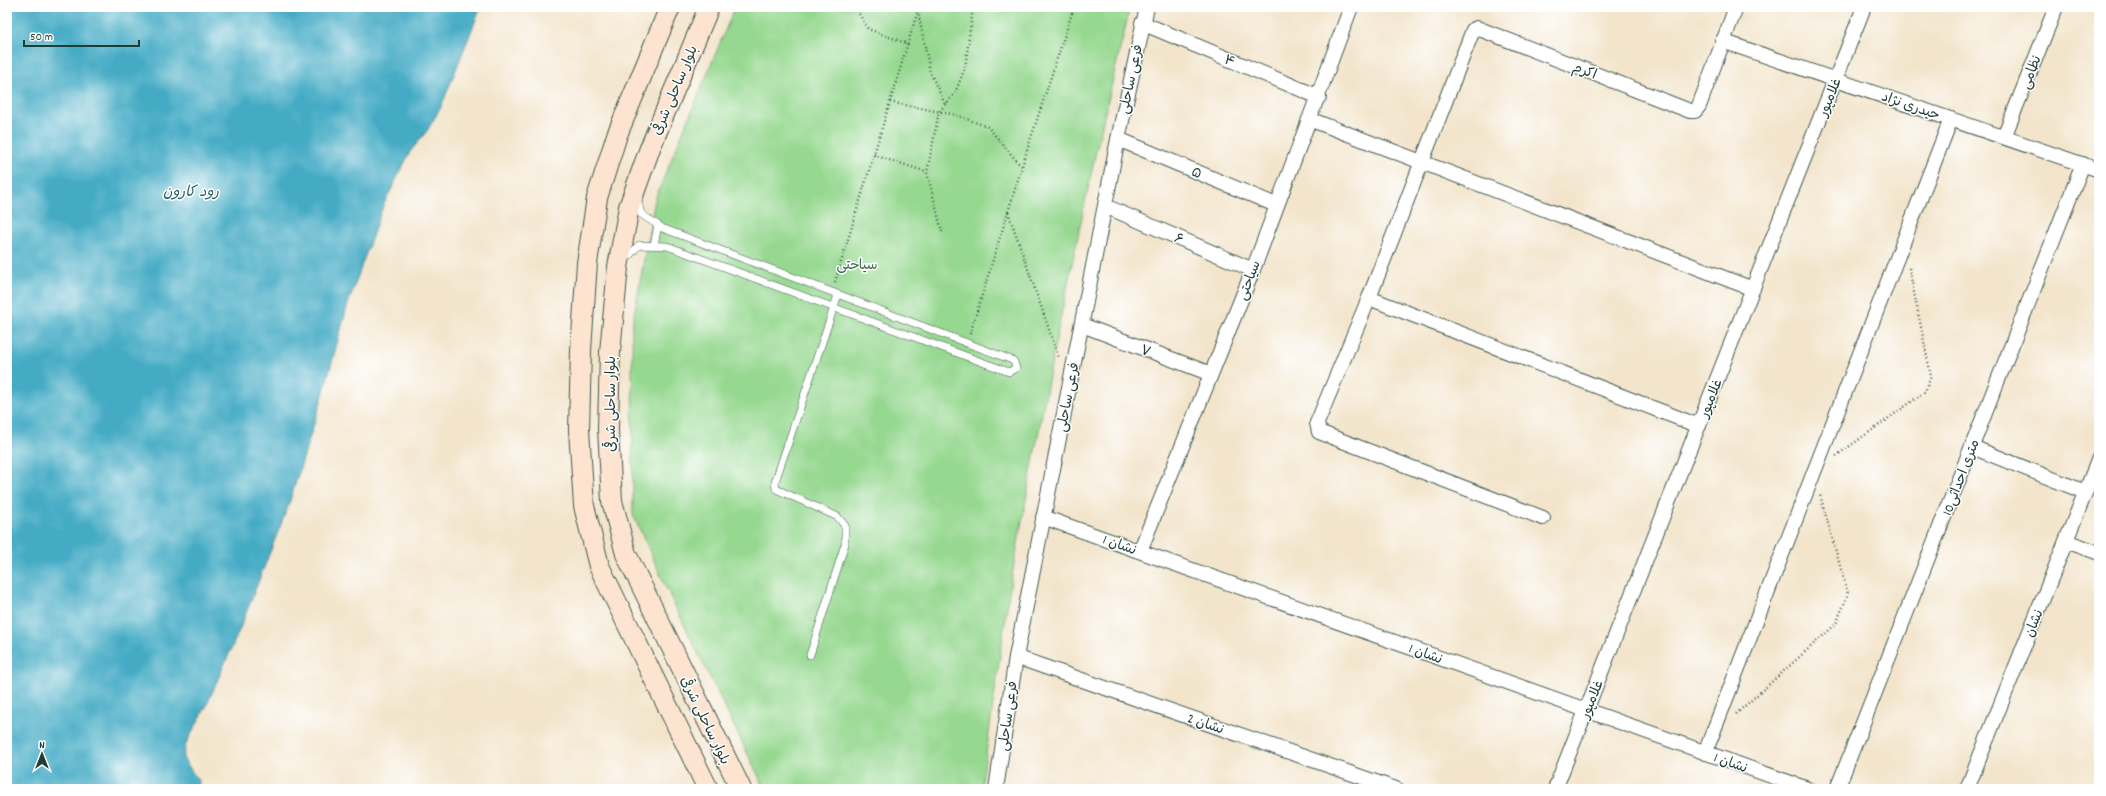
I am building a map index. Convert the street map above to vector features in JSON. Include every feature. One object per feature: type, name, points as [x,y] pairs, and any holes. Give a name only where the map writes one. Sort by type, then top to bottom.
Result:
[{"type":"main road","name":"بلوار ساحلی شرقی","points":[[670,7],[617,135],[597,198],[587,263],[581,350],[579,430],[584,506],[599,566],[708,789]]},
{"type":"main road","name":"بلوار ساحلی شرقی","points":[[708,7],[650,148],[629,207],[618,267],[610,352],[608,429],[612,501],[626,554],[741,789]]},
{"type":"street","name":"فرعی ساحلی","points":[[996,789],[1016,657],[1043,517],[1118,139],[1142,23],[1147,7]]},
{"type":"street","name":"سیاحتی","points":[[1140,551],[1253,270],[1276,205],[1319,97],[1351,7]]},
{"type":"street","points":[[1722,41],[1736,7]]},
{"type":"street","name":"غلامپور","points":[[1555,789],[1864,7]]},
{"type":"street","name":"نظامی","points":[[2004,137],[2056,7]]},
{"type":"street","name":"۴","points":[[1142,23],[1319,97]]},
{"type":"street","name":"اکرم","points":[[1422,162],[1471,34],[1477,28],[1690,111],[1695,111],[1698,106],[1722,41]]},
{"type":"street","name":"حیدری نژاد","points":[[1722,41],[2099,170]]},
{"type":"street","points":[[1309,119],[1753,289]]},
{"type":"street","points":[[1705,752],[1951,119]]},
{"type":"street","name":"۵","points":[[1118,139],[1276,205]]},
{"type":"street","points":[[1422,162],[1369,298],[1317,423],[1319,432],[1543,518]]},
{"type":"street","name":"10متری احداثی","points":[[1837,789],[2083,164]]},
{"type":"street","name":"۶","points":[[1105,206],[1253,270]]},
{"type":"street","points":[[1369,298],[1699,426]]},
{"type":"street","name":"۷","points":[[1082,325],[1211,374]]},
{"type":"street","points":[[1972,447],[2085,492]]},
{"type":"street","name":"نشان","points":[[1967,789],[2099,458]]},
{"type":"street","name":"نشان 1","points":[[1043,517],[1808,789]]},
{"type":"street","points":[[2066,541],[2099,553]]},
{"type":"street","name":"نشان 2","points":[[1016,657],[1396,789]]},
{"type":"lane","points":[[618,267],[639,245],[667,246],[1009,372],[1016,368],[1012,360],[658,225],[641,214],[635,191]]},
{"type":"lane","points":[[654,245],[658,225]]},
{"type":"lane","points":[[810,655],[845,544],[845,526],[838,517],[776,489],[775,482],[833,307],[835,293]]},
{"type":"path","points":[[855,7],[868,29],[908,44]]},
{"type":"path","points":[[835,293],[874,155],[919,7]]},
{"type":"path","points":[[942,232],[927,172],[939,112],[955,93],[965,68],[973,7]]},
{"type":"path","points":[[968,344],[1022,166],[1074,7]]},
{"type":"path","points":[[918,11],[930,72],[946,104]]},
{"type":"path","points":[[890,102],[956,116],[988,127],[1022,166]]},
{"type":"path","points":[[874,155],[927,172]]},
{"type":"path","points":[[1008,212],[1069,387]]},
{"type":"path","points":[[1712,735],[1836,624],[1848,594],[1814,472],[1925,392],[1931,376],[1904,241]]},
{"type":"green space","name":"سیاحتی","points":[[735,7],[1130,7],[1096,151],[1054,349],[1010,586],[981,789],[765,789],[672,600],[633,515],[632,326],[655,199]]},
{"type":"water","name":"رود کارون","points":[[7,7],[481,7],[441,107],[427,131],[410,152],[383,206],[348,304],[323,395],[289,504],[239,631],[206,707],[186,744],[183,758],[199,782],[197,789],[190,789],[182,785],[175,789],[7,789]]}]
